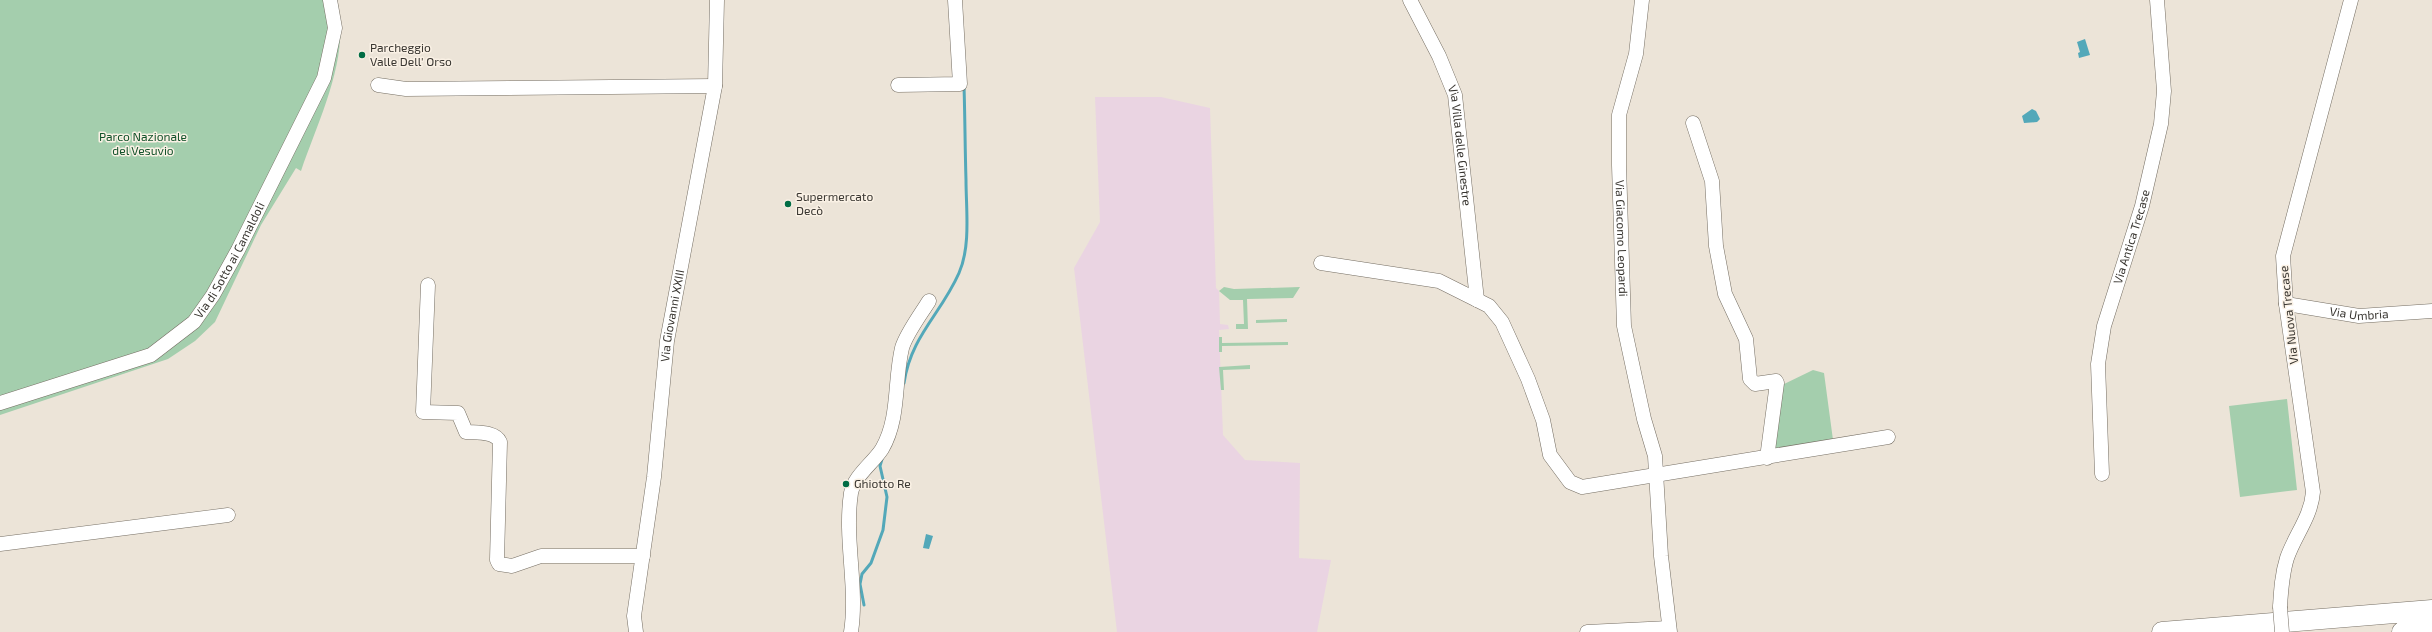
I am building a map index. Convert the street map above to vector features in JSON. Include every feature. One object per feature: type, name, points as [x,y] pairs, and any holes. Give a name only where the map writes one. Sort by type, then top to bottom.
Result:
[{"type":"highway","points":[[2162,632],[2432,610]]},
{"type":"highway","points":[[2402,632],[2432,629]]},
{"type":"street","name":"Via di Sotto ai Camaldoli","points":[[0,403],[151,355],[194,322],[213,295],[238,250],[324,78],[335,28],[330,0]]},
{"type":"street","name":"Via Giovanni XXIII","points":[[636,632],[634,616],[654,477],[667,341],[715,86],[717,0]]},
{"type":"street","points":[[898,85],[960,84],[955,0]]},
{"type":"street","name":"Via Villa delle Ginestre","points":[[1410,0],[1439,56],[1455,95],[1477,300]]},
{"type":"street","name":"Via Giacomo Leopardi","points":[[1587,632],[1669,630],[1660,544],[1655,456],[1644,420],[1624,326],[1619,115],[1636,54],[1642,0]]},
{"type":"street","name":"Via Antica Trecase","points":[[2102,474],[2098,364],[2104,326],[2142,206],[2161,124],[2164,91],[2157,0]]},
{"type":"street","name":"Via Nuova Trecase","points":[[2282,632],[2280,607],[2281,582],[2287,557],[2312,505],[2313,492],[2286,304],[2283,256],[2351,0]]},
{"type":"street","points":[[378,85],[406,89],[513,86],[715,86]]},
{"type":"street","points":[[1693,123],[1712,181],[1716,246],[1725,294],[1746,339],[1750,379],[1755,384],[1776,381],[1777,383],[1767,458]]},
{"type":"street","points":[[1320,263],[1439,281],[1492,309],[1502,322],[1539,407],[1550,455],[1570,482],[1582,487],[1657,476],[1888,437]]},
{"type":"street","points":[[428,285],[423,412],[458,413],[466,432],[494,435],[500,442],[497,560],[499,564],[512,566],[541,556],[643,556]]},
{"type":"street","points":[[851,632],[854,615],[849,552],[851,491],[856,481],[881,450],[889,435],[895,409],[902,347],[929,300]]},
{"type":"street","name":"Via Umbria","points":[[2286,304],[2359,316],[2432,310]]},
{"type":"street","points":[[0,544],[228,515]]},
{"type":"shaded area","points":[[1095,97],[1161,97],[1210,108],[1216,288],[1219,291],[1220,324],[1228,325],[1229,329],[1219,330],[1223,435],[1245,460],[1300,463],[1299,558],[1331,560],[1317,632],[1117,632],[1074,268],[1100,222]]},
{"type":"green space","name":"Parco Nazionale del Vesuvio","points":[[0,0],[337,0],[340,22],[340,43],[337,65],[331,87],[301,171],[296,168],[261,225],[215,322],[195,341],[168,359],[0,415]]},
{"type":"green space","points":[[1224,287],[1234,289],[1300,287],[1293,298],[1247,299],[1248,329],[1236,329],[1236,324],[1244,324],[1243,300],[1230,300],[1219,291]]},
{"type":"green space","points":[[1287,319],[1287,322],[1256,323],[1256,320]]},
{"type":"green space","points":[[1219,337],[1222,337],[1222,343],[1288,342],[1288,345],[1222,346],[1222,352],[1219,352]]},
{"type":"green space","points":[[1250,365],[1250,369],[1223,370],[1224,390],[1221,390],[1219,367]]},
{"type":"green space","points":[[1813,370],[1824,373],[1833,440],[1773,450],[1780,386]]},
{"type":"green space","points":[[2287,399],[2297,490],[2240,497],[2229,406]]},
{"type":"water","points":[[2085,39],[2090,55],[2079,58],[2078,53],[2080,52],[2077,42]]},
{"type":"water","points":[[2032,109],[2036,111],[2040,119],[2037,122],[2024,123],[2022,116]]},
{"type":"water","points":[[926,534],[933,536],[929,549],[923,548]]},
{"type":"waterway","points":[[904,383],[913,352],[927,326],[952,288],[963,262],[967,215],[964,86]]},
{"type":"waterway","points":[[864,605],[860,584],[862,574],[871,563],[883,530],[887,497],[880,466],[882,459]]},
{"type":"place","name":"Parcheggio Valle Dell' Orso","points":[[362,55]]},
{"type":"place","name":"Supermercato Decò","points":[[788,204]]},
{"type":"place","name":"Ghiotto Re","points":[[846,484]]}]
